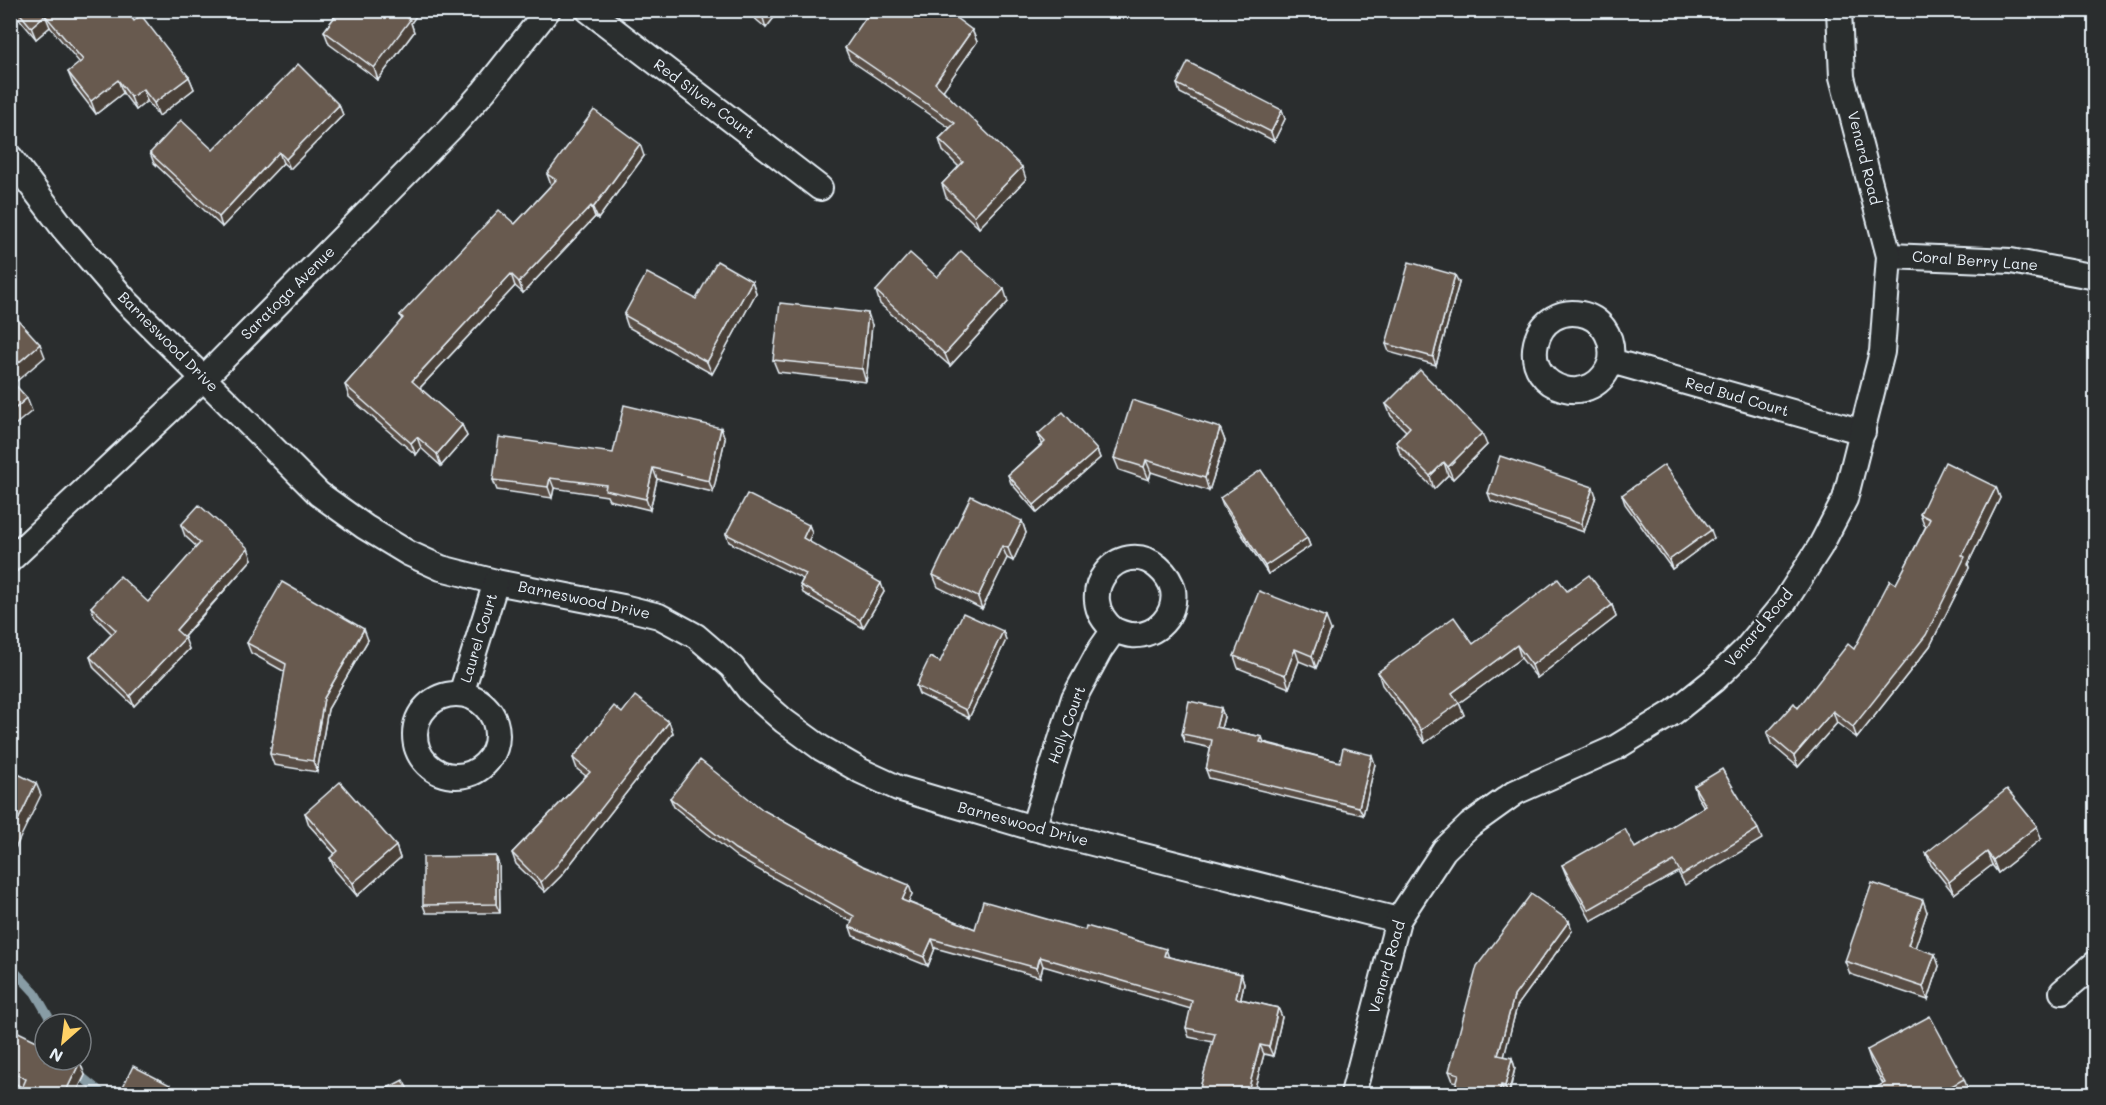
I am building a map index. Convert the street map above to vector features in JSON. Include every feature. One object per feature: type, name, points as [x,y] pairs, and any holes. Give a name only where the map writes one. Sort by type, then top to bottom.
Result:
[{"type":"street","name":"Saratoga Avenue","points":[[10,560],[204,378],[452,127],[484,91],[548,10]]},
{"type":"street","name":"Red Silver Court","points":[[588,10],[820,188]]},
{"type":"street","name":"Venard Road","points":[[1353,1095],[1398,920],[1444,850],[1470,825],[1516,792],[1615,748],[1674,712],[1714,680],[1746,649],[1784,603],[1820,547],[1845,499],[1882,352],[1888,256],[1842,77],[1839,10]]},
{"type":"street","name":"Barneswood Drive","points":[[10,157],[64,229],[126,301],[318,494],[365,527],[408,553],[441,568],[496,582],[659,616],[696,636],[732,667],[750,691],[784,721],[822,748],[861,771],[898,788],[1033,828],[1398,920]]},
{"type":"street","name":"Coral Berry Lane","points":[[1888,256],[2011,261],[2096,277]]},
{"type":"street","name":"Red Bud Court","points":[[1611,361],[1863,432]]},
{"type":"street","name":"Laurel Court","points":[[461,694],[496,582]]},
{"type":"street","name":"Holly Court","points":[[1033,828],[1074,698],[1100,650],[1114,630]]},
{"type":"street","points":[[2062,992],[2096,963]]},
{"type":"building","points":[[17,10],[126,10],[134,21],[141,15],[189,77],[154,103],[143,89],[131,97],[118,80],[91,101],[68,72],[83,60],[45,15],[31,27]]},
{"type":"building","points":[[340,10],[406,10],[403,15],[410,20],[374,68],[324,31]]},
{"type":"building","points":[[756,10],[766,10],[762,15]]},
{"type":"building","points":[[871,10],[916,10],[930,20],[937,10],[945,10],[972,30],[935,83],[1022,167],[974,216],[942,184],[963,162],[939,139],[955,123],[845,48]]},
{"type":"building","points":[[1188,62],[1282,110],[1271,132],[1177,84]]},
{"type":"building","points":[[298,64],[339,105],[286,159],[279,152],[219,217],[150,153],[181,120],[213,150]]},
{"type":"building","points":[[594,110],[640,144],[593,208],[591,206],[519,282],[511,274],[412,381],[462,425],[437,454],[417,437],[411,443],[345,385],[403,318],[400,315],[499,210],[515,224],[556,180],[547,174]]},
{"type":"building","points":[[961,251],[1004,289],[945,354],[876,291],[910,253],[937,277]]},
{"type":"building","points":[[717,261],[752,281],[707,362],[624,315],[647,273],[696,299]]},
{"type":"building","points":[[1409,262],[1455,275],[1433,357],[1386,344]]},
{"type":"building","points":[[780,303],[868,313],[862,369],[773,360]]},
{"type":"building","points":[[10,311],[40,344],[10,370]]},
{"type":"building","points":[[1420,370],[1482,433],[1448,467],[1444,462],[1430,476],[1396,442],[1410,427],[1386,404]]},
{"type":"building","points":[[10,379],[27,398],[10,413]]},
{"type":"building","points":[[1132,400],[1220,428],[1205,478],[1146,460],[1144,467],[1114,458]]},
{"type":"building","points":[[624,405],[721,428],[709,481],[653,468],[646,499],[605,490],[606,485],[550,478],[548,487],[493,480],[499,437],[613,453]]},
{"type":"building","points":[[1063,412],[1097,450],[1034,505],[1008,475],[1045,442],[1038,434]]},
{"type":"building","points":[[1500,456],[1593,487],[1581,524],[1488,493]]},
{"type":"building","points":[[1945,462],[1996,487],[1962,555],[1965,557],[1926,635],[1853,727],[1833,711],[1794,756],[1767,733],[1794,703],[1798,708],[1848,644],[1854,649],[1890,580],[1896,584],[1930,519],[1920,514]]},
{"type":"building","points":[[1664,465],[1711,530],[1669,560],[1622,495]]},
{"type":"building","points":[[1261,470],[1307,538],[1265,566],[1220,498]]},
{"type":"building","points":[[747,494],[809,525],[803,538],[881,583],[860,620],[800,585],[806,574],[726,534]]},
{"type":"building","points":[[971,496],[1022,521],[1008,548],[1002,546],[978,597],[933,575]]},
{"type":"building","points":[[199,505],[248,548],[176,630],[185,638],[130,696],[90,657],[116,630],[91,607],[120,576],[148,602],[200,543],[181,525]]},
{"type":"building","points":[[1589,575],[1612,605],[1532,665],[1517,645],[1452,693],[1459,703],[1421,730],[1378,672],[1454,617],[1473,644],[1558,579],[1567,591]]},
{"type":"building","points":[[282,582],[364,629],[324,698],[313,761],[270,754],[286,664],[247,643]]},
{"type":"building","points":[[1259,591],[1326,617],[1312,656],[1295,649],[1285,675],[1234,656]]},
{"type":"building","points":[[963,613],[1003,631],[966,710],[916,686],[930,657],[940,662]]},
{"type":"building","points":[[635,696],[669,722],[557,865],[541,882],[512,853],[590,772],[573,758],[614,706],[622,713]]},
{"type":"building","points":[[1189,701],[1221,708],[1216,727],[1262,737],[1260,742],[1340,762],[1343,748],[1372,755],[1359,807],[1206,770],[1212,740],[1182,734]]},
{"type":"building","points":[[700,760],[763,810],[863,866],[909,885],[902,900],[975,929],[983,901],[1085,930],[1086,926],[1166,949],[1164,956],[1241,974],[1236,998],[1278,1008],[1269,1047],[1260,1045],[1247,1095],[1198,1095],[1215,1034],[1186,1028],[1192,1001],[1040,957],[1037,968],[932,939],[924,957],[850,927],[854,916],[735,849],[670,798]]},
{"type":"building","points":[[1722,769],[1758,829],[1682,875],[1674,861],[1588,910],[1562,865],[1625,829],[1635,848],[1706,806],[1694,786]]},
{"type":"building","points":[[10,770],[36,783],[10,837]]},
{"type":"building","points":[[340,782],[396,846],[353,883],[330,858],[338,851],[305,813]]},
{"type":"building","points":[[2007,789],[2037,826],[1993,860],[1987,852],[1949,882],[1926,853]]},
{"type":"building","points":[[496,856],[496,904],[423,905],[423,857]]},
{"type":"building","points":[[1872,883],[1923,900],[1908,945],[1935,954],[1923,987],[1845,961]]},
{"type":"building","points":[[1531,894],[1569,921],[1514,996],[1498,1055],[1512,1058],[1505,1086],[1501,1085],[1498,1095],[1453,1095],[1459,1074],[1449,1071],[1477,966]]},
{"type":"building","points":[[1930,1016],[1964,1079],[1936,1095],[1871,1095],[1869,1091],[1885,1083],[1867,1050]]},
{"type":"building","points":[[10,1028],[33,1039],[33,1072],[75,1072],[64,1095],[19,1095],[26,1079],[10,1071]]},
{"type":"building","points":[[133,1066],[170,1085],[165,1095],[119,1095]]},
{"type":"building","points":[[403,1080],[411,1095],[374,1095]]},
{"type":"building","points":[[512,1090],[521,1095],[510,1095]]},
{"type":"waterway","points":[[10,966],[35,993],[46,1012]]},
{"type":"waterway","points":[[79,1072],[82,1077],[103,1094]]}]
